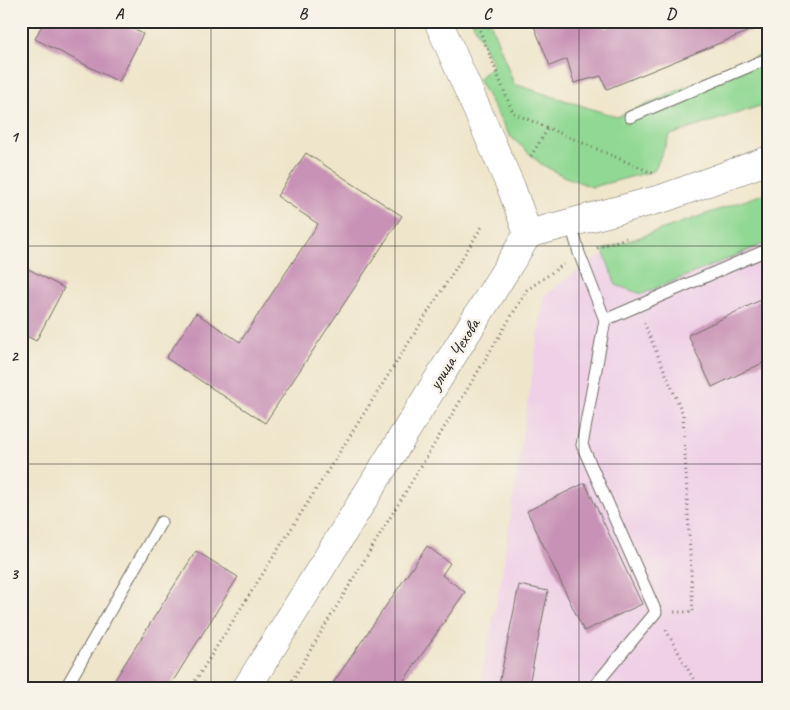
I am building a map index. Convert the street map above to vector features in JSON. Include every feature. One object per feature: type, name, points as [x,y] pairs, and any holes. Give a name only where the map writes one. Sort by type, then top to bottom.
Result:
[{"type":"street","points":[[438,21],[511,187],[528,234],[664,198],[769,160]]},
{"type":"street","name":"улица Чехова","points":[[246,689],[528,234]]},
{"type":"lane","points":[[630,117],[769,58]]},
{"type":"lane","points":[[571,224],[579,254],[604,320],[582,444],[656,612],[592,689]]},
{"type":"lane","points":[[604,320],[769,249]]},
{"type":"lane","points":[[65,689],[161,522]]},
{"type":"path","points":[[476,21],[513,113],[654,171],[664,198]]},
{"type":"path","points":[[531,156],[548,128]]},
{"type":"path","points":[[190,689],[484,225]]},
{"type":"path","points":[[287,689],[528,290],[579,254],[634,236]]},
{"type":"path","points":[[637,306],[683,414],[693,612],[656,612],[698,689]]},
{"type":"shaded area","points":[[769,196],[769,689],[479,689],[501,580],[544,296],[585,265],[606,253]]},
{"type":"green space","points":[[472,21],[490,21],[514,84],[617,117],[769,51],[769,103],[670,135],[654,171],[592,187],[563,176],[541,164],[510,136],[478,79],[493,65]]},
{"type":"green space","points":[[769,192],[769,242],[642,294],[616,285],[603,250]]},
{"type":"building","points":[[44,21],[119,21],[143,34],[119,82],[35,39]]},
{"type":"building","points":[[532,21],[602,21],[605,28],[622,21],[769,23],[607,89],[601,76],[574,83],[567,59],[550,66]]},
{"type":"building","points":[[306,153],[402,216],[265,423],[166,358],[196,313],[240,342],[318,224],[277,196]]},
{"type":"building","points":[[21,265],[64,288],[36,341],[21,333]]},
{"type":"building","points":[[769,296],[769,360],[712,387],[688,335]]},
{"type":"building","points":[[585,483],[642,604],[584,631],[527,511]]},
{"type":"building","points":[[427,546],[450,563],[442,575],[465,592],[398,689],[329,689]]},
{"type":"building","points":[[196,551],[238,577],[168,689],[109,689]]},
{"type":"building","points":[[519,585],[548,591],[528,689],[498,689]]}]
